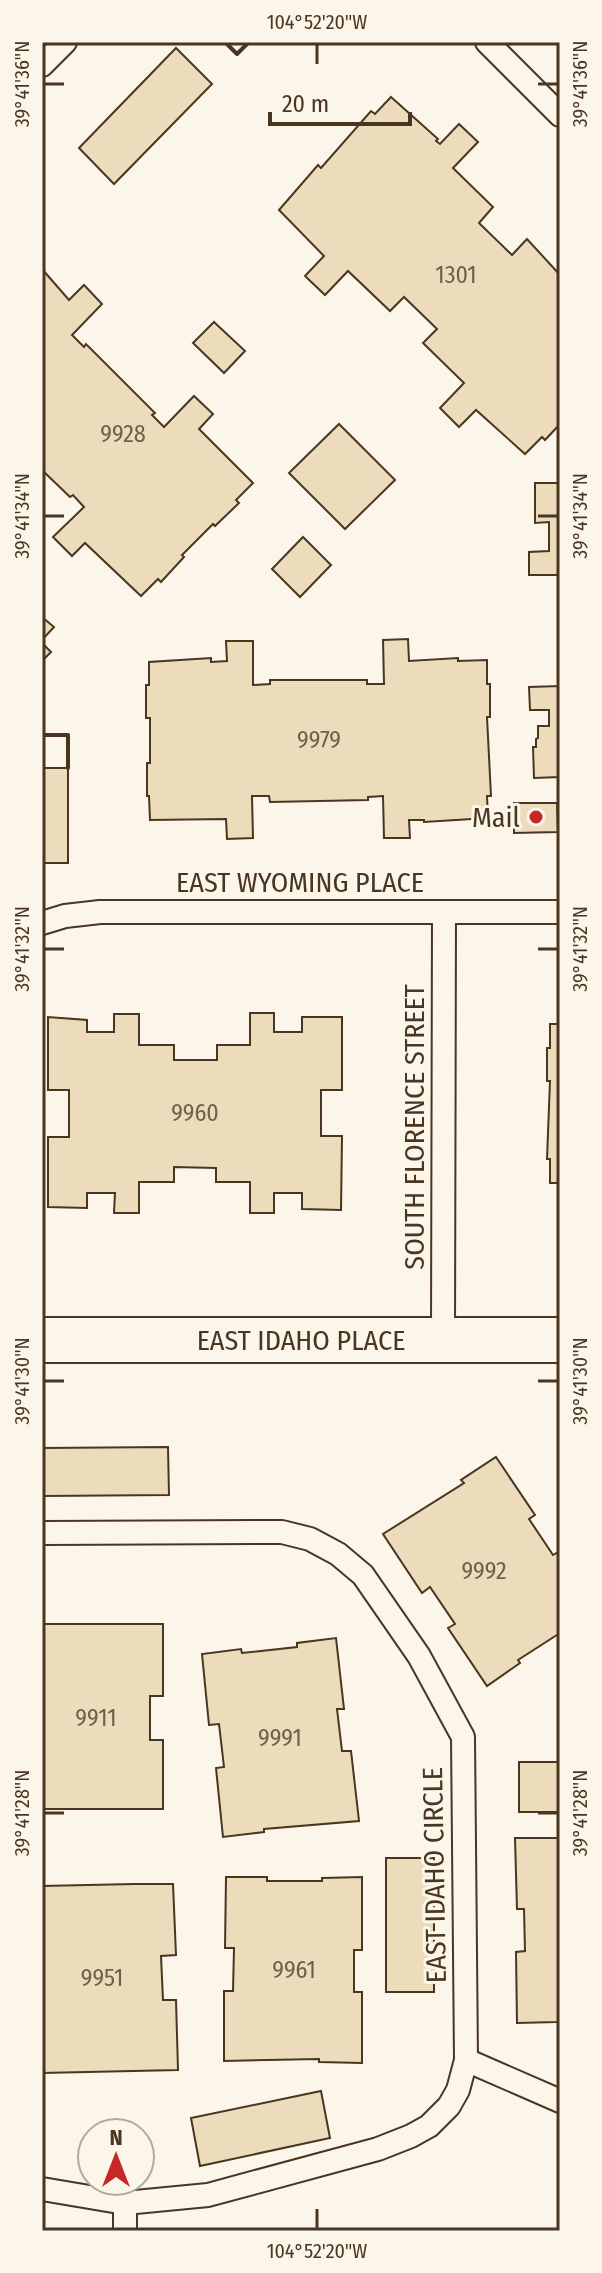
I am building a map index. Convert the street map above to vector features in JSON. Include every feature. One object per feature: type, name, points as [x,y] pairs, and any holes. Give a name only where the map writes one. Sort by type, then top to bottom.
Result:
[{"type":"street","name":"EAST IDAHO PLACE","points":[[42,1340],[560,1340]]},
{"type":"lane","points":[[42,65],[65,42]]},
{"type":"lane","points":[[487,42],[560,115]]},
{"type":"lane","name":"EAST WYOMING PLACE","points":[[42,923],[65,916],[100,912],[560,912]]},
{"type":"lane","name":"SOUTH FLORENCE STREET","points":[[443,1340],[444,913]]},
{"type":"lane","name":"EAST IDAHO CIRCLE","points":[[42,1533],[282,1532],[310,1539],[338,1554],[363,1575],[419,1656],[463,1737],[466,2060],[458,2090],[449,2106],[429,2126],[378,2149],[208,2195],[125,2203],[42,2189]]},
{"type":"lane","points":[[466,2060],[560,2101]]},
{"type":"lane","points":[[125,2203],[125,2231]]},
{"type":"building","points":[[176,48],[212,84],[114,184],[79,148]]},
{"type":"building","points":[[391,97],[440,144],[459,124],[478,142],[453,168],[493,207],[479,223],[512,255],[527,239],[560,275],[560,424],[525,454],[476,410],[459,427],[440,408],[464,383],[423,343],[437,329],[404,297],[390,311],[348,271],[325,295],[305,276],[324,256],[279,210],[371,111],[375,114]]},
{"type":"building","points":[[42,269],[69,300],[84,285],[102,304],[72,335],[84,347],[86,344],[155,413],[152,415],[164,427],[194,396],[213,414],[199,429],[253,483],[236,500],[239,503],[182,555],[184,557],[161,582],[158,579],[141,596],[85,543],[72,556],[53,537],[84,507],[42,470]]},
{"type":"building","points":[[214,322],[245,351],[224,373],[193,343]]},
{"type":"building","points":[[339,424],[395,480],[345,529],[289,473]]},
{"type":"building","points":[[535,483],[560,483],[560,575],[529,575],[529,552],[549,551],[549,522],[535,523]]},
{"type":"building","points":[[303,537],[331,565],[300,597],[272,569]]},
{"type":"building","points":[[42,617],[54,627],[42,640]]},
{"type":"building","points":[[408,639],[409,661],[487,660],[491,796],[487,796],[488,818],[409,820],[410,838],[384,838],[383,796],[368,797],[368,800],[270,802],[269,796],[252,796],[253,838],[227,839],[226,819],[150,820],[147,763],[150,763],[150,718],[146,718],[149,662],[211,658],[211,662],[227,661],[226,641],[253,641],[253,685],[270,684],[270,680],[367,680],[367,684],[384,684],[383,640]]},
{"type":"building","points":[[42,643],[51,652],[42,661]]},
{"type":"building","points":[[560,686],[560,777],[534,778],[533,747],[536,747],[538,726],[549,726],[549,710],[530,710],[529,687]]},
{"type":"building","points":[[42,768],[68,768],[68,863],[42,863]]},
{"type":"building","name":"Mail","points":[[514,803],[557,803],[558,832],[514,833]]},
{"type":"building","points":[[250,1013],[274,1013],[274,1032],[302,1032],[302,1017],[342,1017],[342,1090],[321,1090],[321,1136],[342,1136],[341,1210],[302,1209],[302,1193],[274,1193],[274,1213],[250,1213],[250,1182],[216,1182],[216,1168],[174,1167],[174,1182],[139,1182],[139,1213],[114,1213],[115,1193],[87,1193],[87,1208],[48,1207],[48,1137],[69,1137],[69,1090],[48,1090],[48,1017],[87,1020],[87,1032],[114,1032],[114,1014],[139,1014],[139,1045],[174,1045],[174,1060],[217,1060],[217,1045],[250,1045]]},
{"type":"building","points":[[550,1024],[560,1024],[560,1183],[550,1183],[550,1159],[547,1159],[550,1081],[547,1081],[547,1048],[550,1048]]},
{"type":"building","points":[[168,1447],[169,1495],[42,1496],[42,1448]]},
{"type":"building","points":[[496,1457],[535,1515],[529,1519],[553,1555],[560,1551],[560,1633],[518,1660],[520,1663],[487,1686],[448,1628],[455,1624],[430,1587],[422,1593],[383,1534],[464,1483],[461,1480]]},
{"type":"building","points":[[42,1624],[163,1624],[163,1696],[150,1696],[150,1740],[163,1740],[163,1809],[42,1809]]},
{"type":"building","points":[[336,1638],[344,1709],[337,1709],[342,1751],[351,1751],[359,1821],[264,1829],[264,1832],[223,1837],[216,1768],[224,1767],[219,1724],[209,1725],[202,1654],[297,1647],[297,1643]]},
{"type":"building","points":[[519,1762],[560,1762],[560,1812],[519,1812]]},
{"type":"building","points":[[515,1838],[557,1838],[560,1842],[560,2020],[557,2022],[517,2023],[516,1952],[525,1951],[524,1909],[517,1909]]},
{"type":"building","points":[[386,1858],[434,1858],[434,1992],[386,1992]]},
{"type":"building","points":[[226,1877],[322,1881],[322,1878],[362,1877],[362,1950],[354,1950],[354,1992],[362,1992],[362,2063],[319,2062],[319,2059],[224,2061],[224,1991],[233,1991],[234,1948],[225,1948]]},
{"type":"building","points":[[173,1884],[176,1955],[161,1956],[163,2000],[176,2000],[178,2070],[42,2073],[42,1886]]},
{"type":"building","points":[[321,2091],[330,2138],[200,2166],[191,2118]]},
{"type":"wall","points":[[225,42],[237,54],[249,42]]},
{"type":"wall","points":[[42,735],[68,735],[68,768]]},
{"type":"place","name":"Mail","points":[[536,817]]}]
